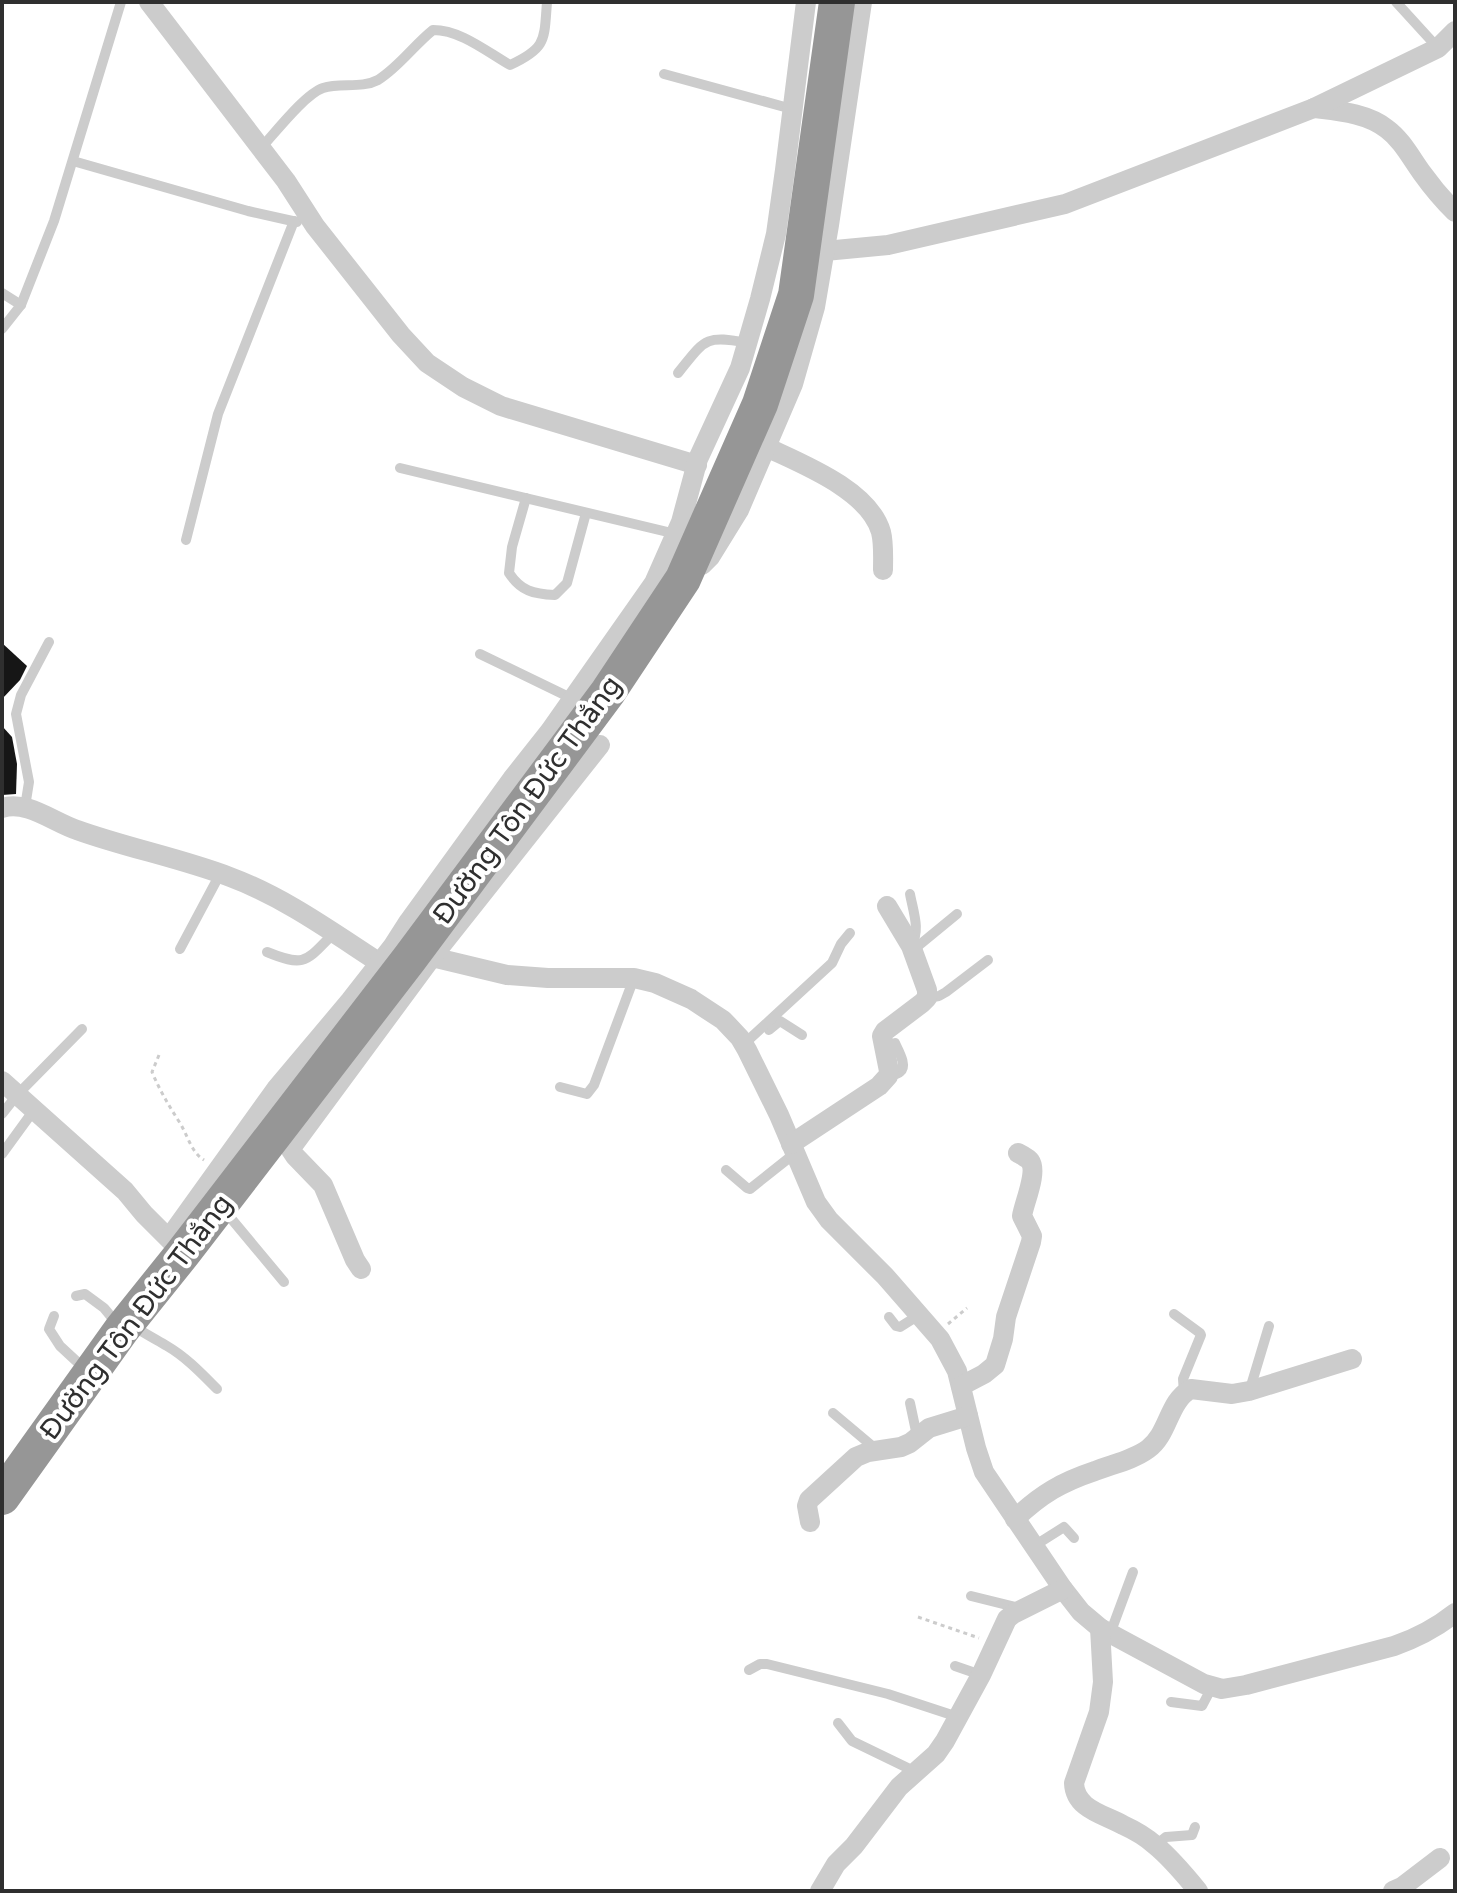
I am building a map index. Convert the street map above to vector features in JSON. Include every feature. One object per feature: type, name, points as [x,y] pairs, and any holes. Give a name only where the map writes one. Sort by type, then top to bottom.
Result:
[{"type":"highway","name":"Đường Tôn Đức Thắng","points":[[2,1497],[125,1326],[176,1246],[220,1206],[608,692],[760,404],[796,295],[837,2]]},
{"type":"street","points":[[149,2],[286,181],[315,226],[401,335],[427,363],[463,387],[501,406],[701,463]]},
{"type":"street","points":[[361,1269],[323,1185],[291,1150],[408,958],[416,911],[573,699],[654,583],[680,555],[701,463],[740,368],[776,234],[806,2]]},
{"type":"street","points":[[680,555],[710,557],[739,510],[746,480],[766,447],[793,384],[815,307],[862,2]]},
{"type":"street","points":[[825,251],[888,245],[1065,204],[1314,108],[1438,48],[1455,31]]},
{"type":"street","points":[[1314,108],[1360,116],[1385,127],[1455,212]]},
{"type":"street","points":[[766,447],[841,484],[866,508],[877,521],[882,535],[883,570]]},
{"type":"street","points":[[10,1088],[125,1191],[176,1246],[218,1169],[276,1089],[408,958],[501,873],[600,745]]},
{"type":"street","points":[[2,808],[11,805],[25,807],[78,830],[220,874],[282,901],[334,933],[408,958],[507,975],[634,978],[655,983],[707,1008],[723,1020],[745,1047],[779,1115],[816,1202],[829,1220],[885,1276],[936,1334],[957,1371],[984,1472],[1063,1589],[1081,1612],[1105,1631],[1212,1687],[1222,1689],[1394,1646],[1416,1638],[1455,1613]]},
{"type":"street","points":[[792,1149],[879,1086],[888,1076],[882,1036],[927,998],[912,948],[887,906]]},
{"type":"street","points":[[961,1386],[995,1365],[1006,1317],[1031,1242],[1032,1236],[1022,1216],[1032,1164],[1018,1153]]},
{"type":"street","points":[[1015,1519],[1036,1499],[1060,1486],[1150,1448],[1179,1398],[1191,1389],[1232,1394],[1249,1391],[1352,1359]]},
{"type":"street","points":[[810,1522],[809,1500],[856,1457],[901,1447],[935,1425],[968,1416]]},
{"type":"street","points":[[820,1891],[836,1864],[854,1846],[899,1787],[936,1754],[981,1675],[1007,1619],[1063,1589]]},
{"type":"street","points":[[1105,1631],[1099,1712],[1074,1783],[1075,1792],[1092,1811],[1122,1824],[1156,1845],[1198,1891]]},
{"type":"street","points":[[1393,1891],[1440,1858]]},
{"type":"lane","points":[[2,329],[21,305],[54,221],[121,2]]},
{"type":"lane","points":[[261,148],[313,93],[325,87],[375,82],[395,68],[433,30],[446,30],[458,35],[510,65],[531,55],[544,38],[547,2]]},
{"type":"lane","points":[[1396,2],[1438,48]]},
{"type":"lane","points":[[664,74],[792,109]]},
{"type":"lane","points":[[73,161],[248,211],[315,226]]},
{"type":"lane","points":[[186,540],[218,414],[294,221]]},
{"type":"lane","points":[[2,293],[21,305]]},
{"type":"lane","points":[[678,373],[704,342],[729,339],[747,343]]},
{"type":"lane","points":[[400,468],[586,513],[680,555]]},
{"type":"lane","points":[[526,498],[512,547],[509,573],[517,586],[539,594],[555,595],[567,583],[586,513]]},
{"type":"lane","points":[[25,807],[29,782],[16,714],[21,695],[49,642]]},
{"type":"lane","points":[[480,654],[573,699]]},
{"type":"lane","points":[[180,949],[220,874]]},
{"type":"lane","points":[[910,894],[916,927],[912,948]]},
{"type":"lane","points":[[912,948],[957,914]]},
{"type":"lane","points":[[267,952],[290,961],[308,959],[334,933]]},
{"type":"lane","points":[[745,1047],[832,963],[850,933]]},
{"type":"lane","points":[[927,998],[946,992],[988,960]]},
{"type":"lane","points":[[560,1087],[587,1094],[594,1085],[634,978]]},
{"type":"lane","points":[[745,1047],[780,1021],[802,1035]]},
{"type":"lane","points":[[2,1114],[10,1088],[82,1029]]},
{"type":"lane","points":[[888,1076],[903,1068],[895,1043]]},
{"type":"lane","points":[[2,1154],[34,1110]]},
{"type":"lane","points":[[726,1170],[750,1189],[792,1149]]},
{"type":"lane","points":[[220,1206],[284,1282]]},
{"type":"lane","points":[[76,1296],[85,1294],[125,1326],[166,1345],[217,1389]]},
{"type":"lane","points":[[1174,1314],[1201,1335],[1183,1379],[1184,1393]]},
{"type":"lane","points":[[889,1317],[900,1327],[919,1315]]},
{"type":"lane","points":[[54,1316],[49,1329],[60,1346],[89,1374]]},
{"type":"lane","points":[[1249,1391],[1269,1326]]},
{"type":"lane","points":[[910,1403],[917,1436]]},
{"type":"lane","points":[[833,1413],[878,1450]]},
{"type":"lane","points":[[1034,1546],[1064,1527],[1074,1538]]},
{"type":"lane","points":[[1105,1631],[1133,1572]]},
{"type":"lane","points":[[971,1596],[1023,1609]]},
{"type":"lane","points":[[749,1670],[767,1664],[888,1694],[958,1717]]},
{"type":"lane","points":[[955,1666],[981,1675]]},
{"type":"lane","points":[[1171,1702],[1202,1706],[1212,1687]]},
{"type":"lane","points":[[838,1723],[852,1741],[916,1772]]},
{"type":"lane","points":[[1156,1845],[1166,1837],[1192,1835],[1195,1827]]},
{"type":"path","points":[[159,1055],[152,1072],[161,1094],[199,1157],[218,1169]]},
{"type":"path","points":[[936,1334],[967,1308]]},
{"type":"path","points":[[918,1617],[997,1641]]},
{"type":"building","points":[[2,643],[27,666],[20,680],[2,699]]},
{"type":"building","points":[[2,726],[12,737],[17,764],[16,794],[2,795]]}]
